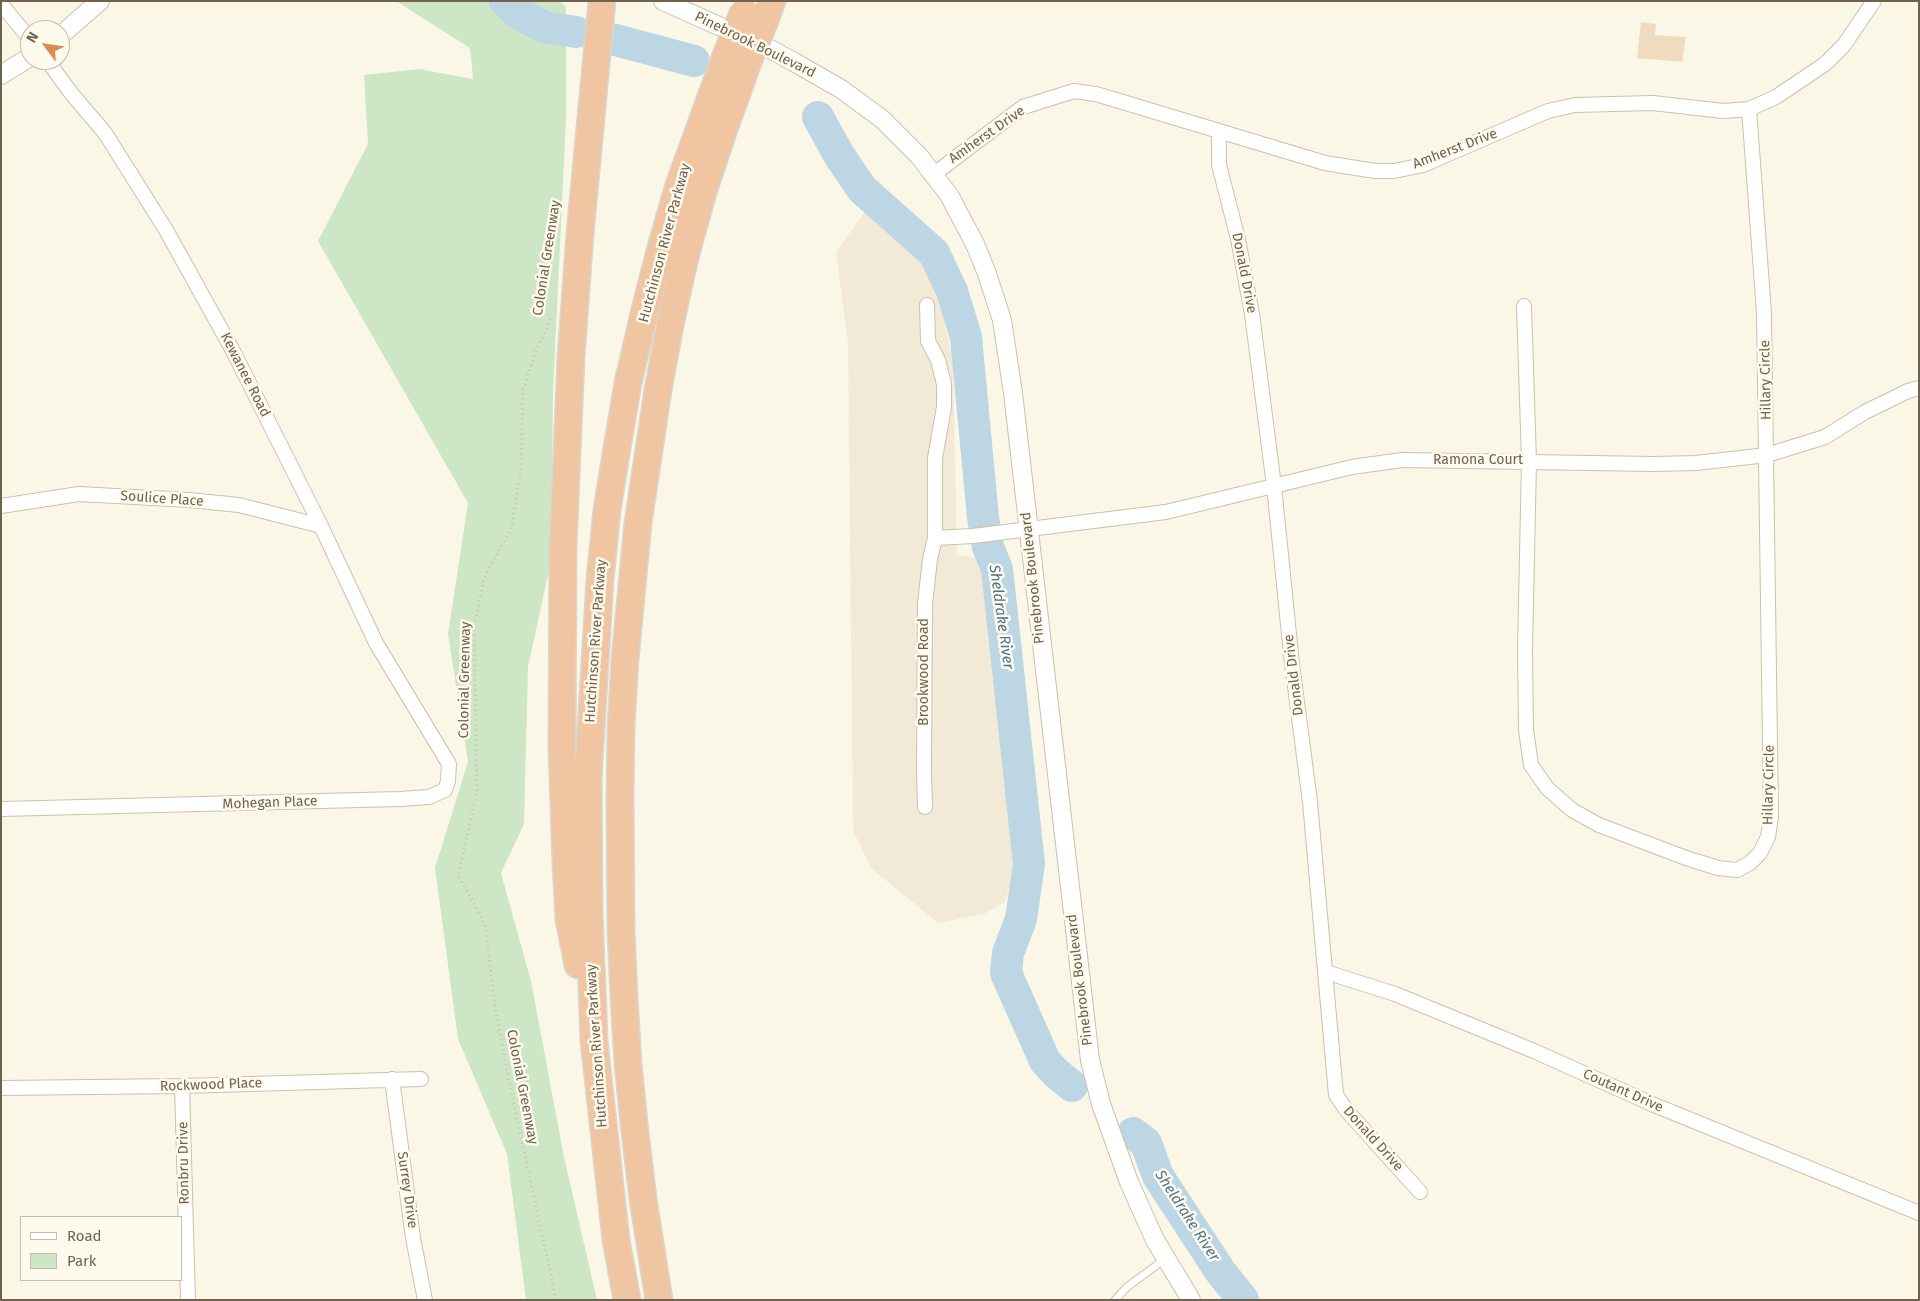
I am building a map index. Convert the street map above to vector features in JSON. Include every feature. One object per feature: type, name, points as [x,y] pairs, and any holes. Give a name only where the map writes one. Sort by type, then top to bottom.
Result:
[{"type":"highway","points":[[594,1041],[569,919],[562,747],[562,607],[565,488],[573,328],[602,1]]},
{"type":"highway","name":"Hutchinson River Parkway","points":[[627,1300],[612,1204],[594,1041],[588,901],[588,778],[600,580],[607,510],[628,383],[660,251],[679,185],[737,58],[757,8]]},
{"type":"highway","name":"Hutchinson River Parkway","points":[[659,1300],[642,1199],[628,1064],[620,931],[621,727],[625,659],[638,523],[670,325],[685,257],[723,132],[737,58]]},
{"type":"street","points":[[70,27],[100,1]]},
{"type":"street","name":"Pinebrook Boulevard","points":[[663,1],[770,49],[840,88],[861,102],[902,137],[934,174],[949,195],[975,244],[1002,320],[1013,393],[1090,1060],[1101,1104],[1143,1215],[1166,1259],[1192,1300]]},
{"type":"street","name":"Amherst Drive","points":[[934,174],[1023,107],[1074,91],[1096,94],[1325,163],[1375,171],[1423,165],[1548,111],[1575,105],[1653,103],[1723,110],[1749,109],[1776,97],[1825,64],[1844,45],[1874,1]]},
{"type":"street","points":[[1,4],[20,27]]},
{"type":"street","points":[[1,75],[20,64]]},
{"type":"street","name":"Kewanee Road","points":[[54,70],[105,133],[166,230],[232,349],[321,526],[376,643],[414,708]]},
{"type":"street","name":"Hillary Circle","points":[[1524,306],[1529,461],[1525,650],[1526,730],[1531,765],[1547,788],[1572,810],[1600,825],[1686,858],[1718,868],[1737,870],[1750,863],[1760,853],[1768,837],[1771,817],[1764,313],[1749,109]]},
{"type":"street","name":"Donald Drive","points":[[1219,131],[1219,165],[1238,239],[1252,314],[1274,486],[1292,664],[1310,802],[1336,1095],[1347,1111],[1420,1192]]},
{"type":"street","name":"Brookwood Road","points":[[926,807],[924,761],[925,604],[930,559],[935,538],[934,458],[944,407],[944,384],[938,360],[928,341],[927,305]]},
{"type":"street","name":"Ramona Court","points":[[1028,529],[1166,512],[1352,467],[1402,460],[1688,464],[1767,455],[1825,437],[1865,412],[1908,391],[1919,388]]},
{"type":"street","name":"Soulice Place","points":[[1,506],[79,494],[190,500],[239,505],[321,526]]},
{"type":"street","points":[[935,538],[973,536],[1028,529]]},
{"type":"street","name":"Mohegan Place","points":[[1,810],[429,797],[445,790],[448,781],[449,764],[414,708]]},
{"type":"street","name":"Coutant Drive","points":[[1326,972],[1404,998],[1534,1051],[1652,1104],[1919,1213]]},
{"type":"street","name":"Surrey Drive","points":[[392,1079],[414,1238],[425,1300]]},
{"type":"street","name":"Rockwood Place","points":[[1,1088],[182,1086],[421,1079]]},
{"type":"street","name":"Ronbru Drive","points":[[182,1086],[188,1300]]},
{"type":"lane","points":[[1115,1300],[1127,1287],[1166,1259]]},
{"type":"path","name":"Colonial Greenway","points":[[552,309],[551,319],[523,390],[521,465],[512,526],[484,578],[474,627],[477,792],[458,875],[485,924],[494,1000],[508,1081],[556,1300]]},
{"type":"shaded area","points":[[876,196],[928,252],[953,359],[957,555],[983,559],[1018,859],[1005,902],[984,914],[938,923],[871,868],[853,830],[848,344],[836,252]]},
{"type":"green space","points":[[396,1],[559,1],[566,6],[566,118],[553,393],[551,561],[528,667],[524,824],[501,873],[531,981],[564,1157],[597,1300],[526,1300],[507,1154],[458,1039],[435,868],[468,762],[448,634],[468,503],[318,241],[368,144],[364,75],[419,69],[473,79],[470,48]]},
{"type":"building","points":[[1641,22],[1656,24],[1655,35],[1686,37],[1682,62],[1637,58]]},
{"type":"waterway","name":"Sheldrake River","points":[[505,1],[519,14],[544,27],[576,32]]},
{"type":"waterway","name":"Sheldrake River","points":[[612,39],[694,61]]},
{"type":"waterway","name":"Sheldrake River","points":[[818,117],[839,155],[862,189],[934,253],[952,291],[966,337],[983,518],[988,547],[997,569],[1029,864],[1021,919],[1008,953],[1006,973],[1045,1061],[1072,1086]]},
{"type":"waterway","name":"Sheldrake River","points":[[1133,1133],[1146,1143],[1158,1176],[1220,1271],[1243,1300]]}]
